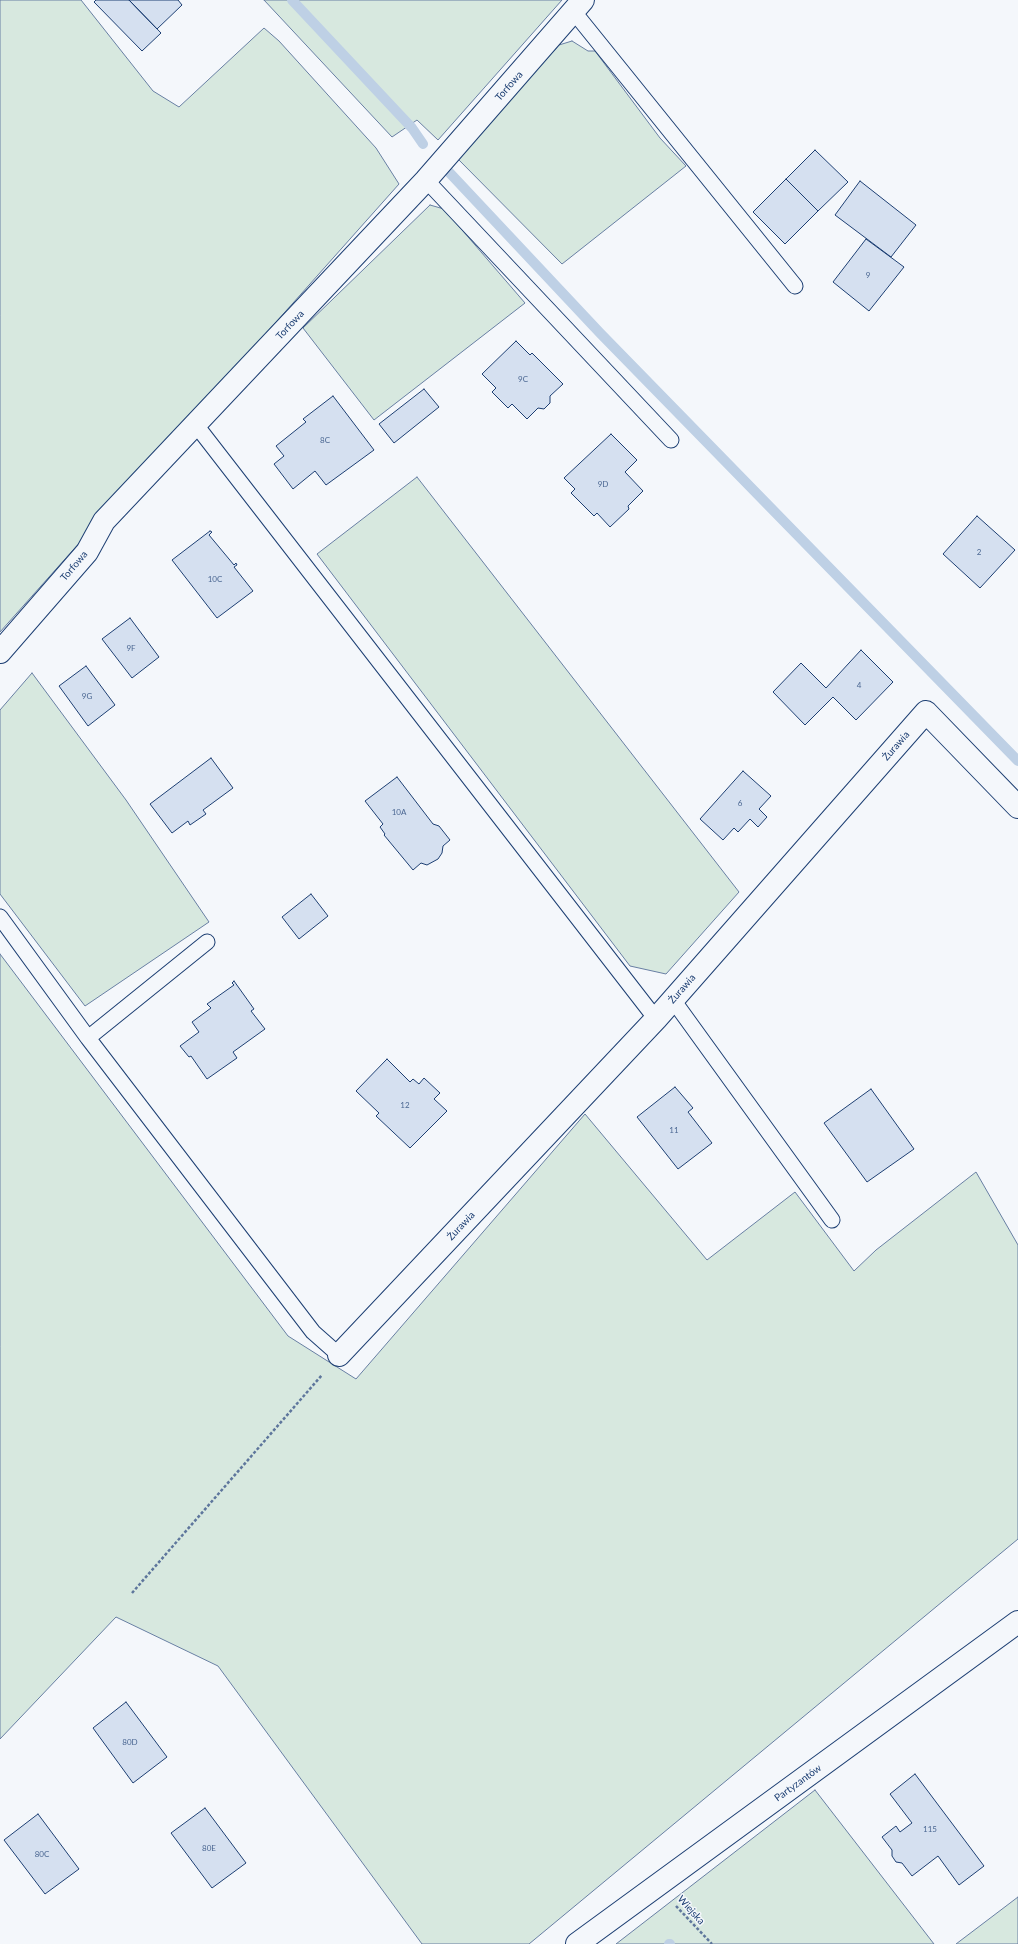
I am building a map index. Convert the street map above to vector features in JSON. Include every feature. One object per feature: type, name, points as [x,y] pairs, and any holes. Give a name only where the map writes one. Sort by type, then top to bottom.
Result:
[{"type":"street","name":"Torfowa","points":[[0,652],[87,552],[104,521],[426,180],[578,6]]},
{"type":"street","name":"Żurawia","points":[[340,1355],[656,1020],[926,712],[1018,807]]},
{"type":"street","name":"Partyzantów","points":[[577,1944],[660,1885],[1018,1622]]},
{"type":"lane","points":[[578,6],[796,286]]},
{"type":"lane","points":[[426,180],[671,440]]},
{"type":"lane","points":[[196,425],[656,1020]]},
{"type":"lane","points":[[0,917],[88,1038],[313,1332],[340,1355]]},
{"type":"lane","points":[[88,1038],[208,942]]},
{"type":"lane","points":[[673,1000],[832,1220]]},
{"type":"path","points":[[132,1593],[340,1355]]},
{"type":"path","name":"Wiejska","points":[[660,1885],[675,1905],[712,1944]]},
{"type":"shaded area","points":[[0,0],[81,0],[153,91],[179,107],[264,28],[279,41],[376,148],[399,184],[0,632]]},
{"type":"shaded area","points":[[264,0],[562,0],[438,140],[417,120],[392,137]]},
{"type":"shaded area","points":[[572,41],[588,51],[595,51],[660,138],[686,166],[562,264],[457,158],[559,45]]},
{"type":"shaded area","points":[[430,205],[444,209],[525,303],[374,420],[303,328]]},
{"type":"shaded area","points":[[417,477],[739,892],[666,974],[630,966],[317,554]]},
{"type":"shaded area","points":[[32,673],[126,800],[209,922],[85,1006],[0,894],[0,710]]},
{"type":"shaded area","points":[[0,954],[288,1336],[356,1379],[585,1114],[707,1260],[795,1192],[854,1271],[876,1250],[976,1172],[1018,1245],[1018,1539],[529,1944],[422,1944],[218,1666],[116,1617],[0,1739]]},
{"type":"shaded area","points":[[815,1790],[934,1944],[616,1944]]},
{"type":"shaded area","points":[[1018,1897],[1018,1944],[956,1944]]},
{"type":"building","points":[[96,0],[129,0],[161,33],[142,51],[94,2]]},
{"type":"building","points":[[129,0],[178,0],[182,5],[157,29]]},
{"type":"building","points":[[815,150],[848,182],[818,211],[786,179]]},
{"type":"building","points":[[786,179],[818,211],[785,244],[753,212]]},
{"type":"building","points":[[860,181],[916,225],[891,257],[835,215]]},
{"type":"building","points":[[866,239],[904,267],[869,311],[833,282]]},
{"type":"building","points":[[516,341],[530,355],[532,353],[563,384],[550,396],[550,403],[544,409],[538,408],[527,419],[512,404],[508,408],[492,392],[496,388],[482,374]]},
{"type":"building","points":[[424,389],[439,407],[394,443],[379,424]]},
{"type":"building","points":[[333,396],[374,450],[326,485],[315,471],[293,489],[274,464],[284,456],[276,446],[306,422],[303,419]]},
{"type":"building","points":[[611,434],[637,460],[625,472],[643,491],[628,506],[629,509],[610,527],[597,513],[594,516],[571,493],[575,489],[564,478]]},
{"type":"building","points":[[977,516],[1015,550],[980,588],[943,554]]},
{"type":"building","points":[[210,531],[212,532],[209,535],[234,565],[236,563],[237,565],[234,567],[253,591],[217,618],[172,560]]},
{"type":"building","points":[[130,618],[159,657],[132,678],[102,639]]},
{"type":"building","points":[[861,650],[893,682],[856,720],[833,697],[805,725],[773,692],[801,663],[826,688]]},
{"type":"building","points":[[86,666],[115,705],[88,726],[59,686]]},
{"type":"building","points":[[211,758],[233,788],[203,810],[206,814],[190,825],[188,821],[172,833],[150,804]]},
{"type":"building","points":[[743,771],[771,796],[759,809],[767,817],[758,827],[750,819],[738,832],[734,828],[723,840],[700,819]]},
{"type":"building","points":[[397,777],[433,824],[439,826],[450,840],[443,846],[442,853],[438,859],[427,865],[421,863],[413,870],[384,835],[385,834],[380,827],[383,824],[365,801]]},
{"type":"building","points":[[311,894],[328,916],[299,939],[282,917]]},
{"type":"building","points":[[234,981],[254,1009],[251,1011],[265,1029],[233,1052],[237,1058],[207,1079],[191,1056],[189,1057],[180,1046],[199,1032],[192,1022],[211,1008],[207,1004],[234,985],[232,983]]},
{"type":"building","points":[[387,1059],[410,1082],[413,1079],[419,1084],[424,1078],[440,1093],[434,1099],[447,1111],[410,1148],[376,1116],[379,1113],[356,1091]]},
{"type":"building","points":[[675,1087],[693,1108],[688,1112],[712,1143],[678,1169],[637,1117]]},
{"type":"building","points":[[871,1089],[914,1149],[867,1182],[824,1123]]},
{"type":"building","points":[[126,1702],[167,1757],[133,1783],[93,1728]]},
{"type":"building","points":[[915,1774],[984,1866],[959,1885],[938,1856],[912,1876],[902,1863],[896,1862],[892,1856],[892,1850],[882,1837],[896,1826],[900,1832],[912,1823],[890,1794]]},
{"type":"building","points":[[205,1808],[246,1863],[212,1888],[171,1833]]},
{"type":"building","points":[[38,1814],[79,1869],[45,1894],[4,1840]]},
{"type":"waterway","points":[[292,0],[412,128],[423,144]]},
{"type":"waterway","points":[[447,170],[600,333],[1018,761]]}]
